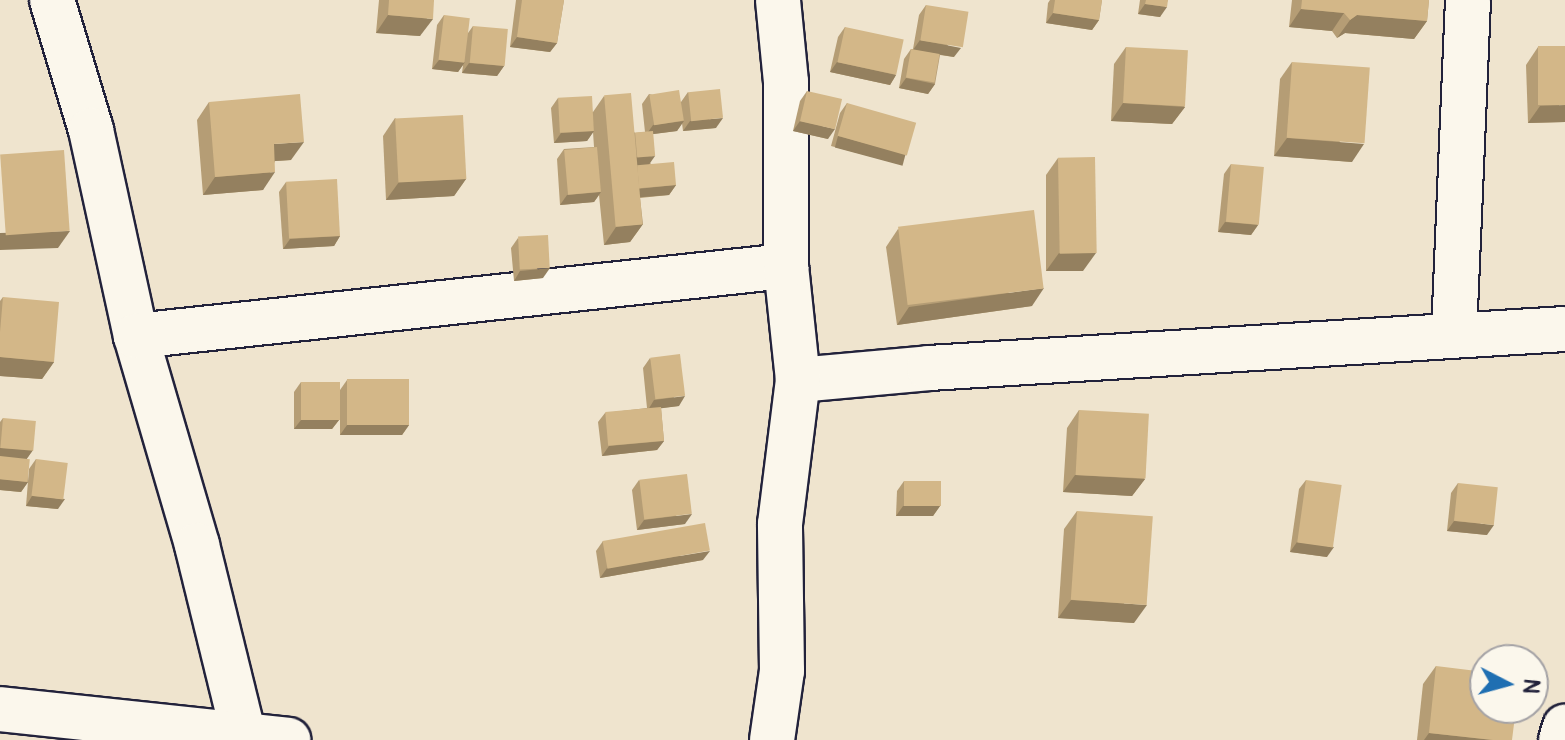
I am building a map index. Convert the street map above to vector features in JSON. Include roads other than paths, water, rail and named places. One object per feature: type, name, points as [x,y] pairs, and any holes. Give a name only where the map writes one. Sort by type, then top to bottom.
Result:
[{"type":"street","points":[[52,0],[91,130],[136,336],[197,545],[245,738]]},
{"type":"street","points":[[772,740],[782,671],[780,524],[798,380],[786,266],[786,82],[778,0]]},
{"type":"street","points":[[1454,334],[1468,0]]},
{"type":"street","points":[[136,336],[786,266]]},
{"type":"street","points":[[798,380],[929,368],[1565,329]]},
{"type":"street","points":[[0,709],[245,738],[288,740]]},
{"type":"street","points":[[1561,740],[1565,727]]}]
